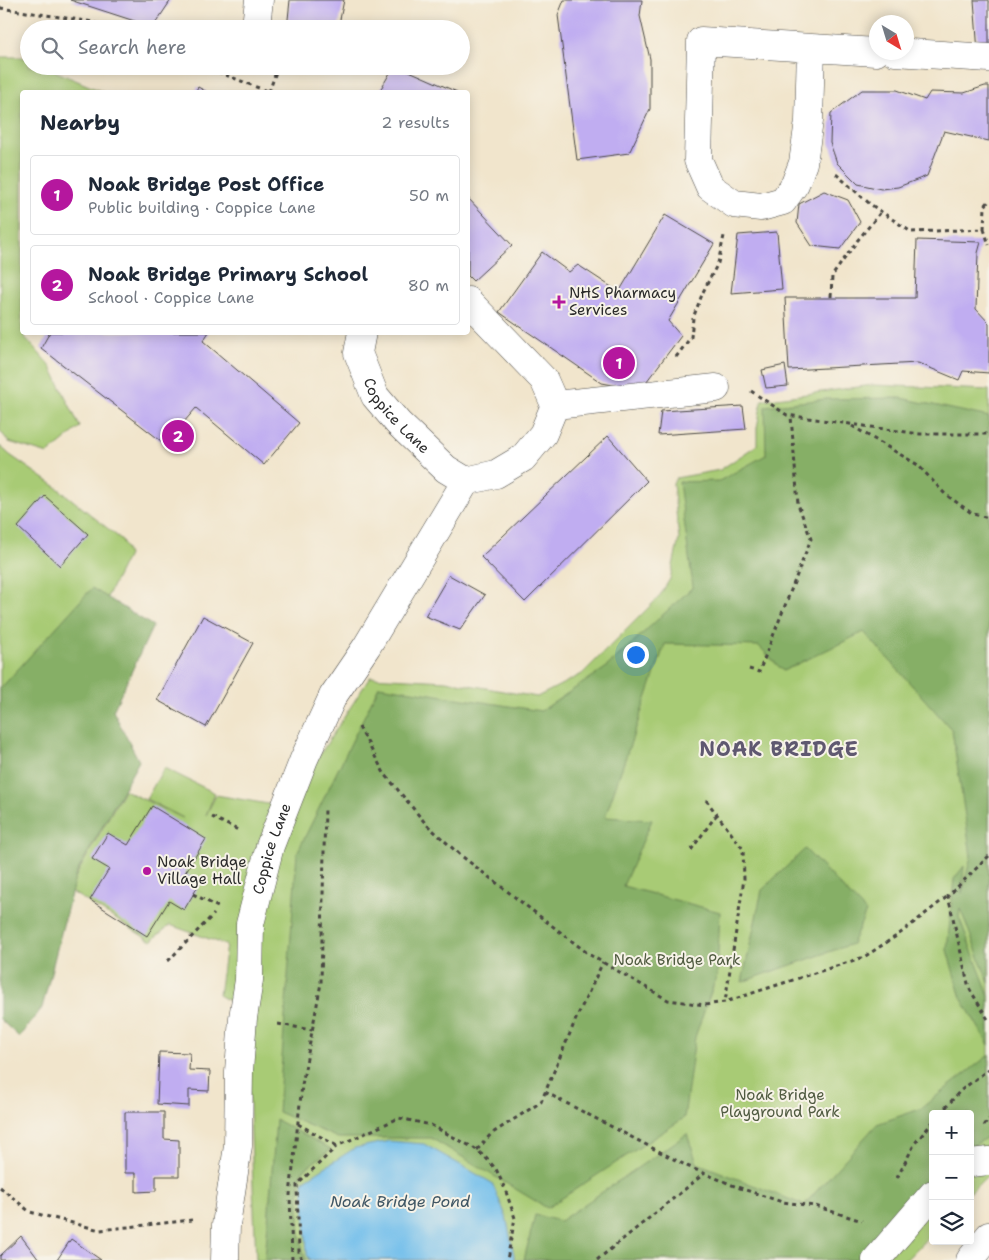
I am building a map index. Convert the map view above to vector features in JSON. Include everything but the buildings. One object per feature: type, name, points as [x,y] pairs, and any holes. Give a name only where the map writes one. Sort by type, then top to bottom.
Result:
[{"type":"street","points":[[811,48],[809,120],[803,163],[796,184],[783,201],[761,207],[734,204],[710,187],[698,160],[701,41],[869,52]]},
{"type":"street","points":[[914,53],[989,58]]},
{"type":"street","points":[[466,481],[496,474],[523,458],[543,434],[555,405],[544,380],[470,303]]},
{"type":"street","name":"Coppice Lane","points":[[225,1260],[226,1225],[238,1146],[239,1071],[243,1018],[249,980],[250,924],[270,846],[304,759],[333,696],[367,646],[466,481],[446,469],[398,423],[375,396],[358,353],[361,335]]},
{"type":"street","points":[[555,405],[716,388]]},
{"type":"street","points":[[974,1163],[989,1161]]},
{"type":"street","points":[[876,1260],[929,1199]]},
{"type":"street","points":[[970,1260],[989,1236]]},
{"type":"path","points":[[0,8],[80,20]]},
{"type":"path","points":[[226,75],[264,90]]},
{"type":"path","points":[[270,90],[275,75]]},
{"type":"path","points":[[832,170],[870,204],[911,232],[984,229]]},
{"type":"path","points":[[691,337],[693,318],[703,292],[718,263],[731,202]]},
{"type":"path","points":[[989,202],[985,206],[984,229],[989,245]]},
{"type":"path","points":[[831,297],[832,276],[881,212]]},
{"type":"path","points":[[749,669],[759,672],[811,539],[798,504],[789,415],[920,434],[989,434]]},
{"type":"path","points":[[849,424],[918,465],[946,494],[972,514],[989,518]]},
{"type":"path","points":[[333,696],[345,704],[384,772],[426,824],[460,854],[590,955],[668,1000],[705,1005],[725,1002],[864,956],[898,935],[948,896],[989,856]]},
{"type":"path","points":[[706,800],[743,849],[744,879],[725,1002]]},
{"type":"path","points":[[292,1260],[290,1195],[302,1085],[321,983],[322,869],[325,801]]},
{"type":"path","points":[[691,850],[717,814]]},
{"type":"path","points":[[948,896],[969,988],[989,1021]]},
{"type":"path","points":[[168,961],[220,908]]},
{"type":"path","points":[[477,1150],[492,1134],[540,1102],[603,962]]},
{"type":"path","points":[[943,1110],[960,1090],[989,1069]]},
{"type":"path","points":[[545,1092],[663,1154],[737,1187],[782,1202],[815,1206],[865,1222]]},
{"type":"path","points":[[302,1260],[299,1252],[296,1185],[337,1146],[399,1118],[431,1124],[477,1150],[496,1169],[515,1218],[507,1260]]},
{"type":"path","points":[[298,1124],[337,1146]]},
{"type":"path","points":[[596,1260],[705,1173]]},
{"type":"path","points":[[0,1187],[30,1212],[100,1230],[191,1220],[226,1225]]},
{"type":"green space","points":[[0,57],[20,57],[20,75],[64,75],[98,90],[20,90],[20,335],[25,335],[51,367],[80,427],[48,454],[9,442],[0,431]]},
{"type":"green space","name":"Noak Bridge Park","points":[[873,385],[989,390],[989,1145],[974,1155],[974,1110],[929,1110],[929,1124],[876,1260],[256,1260],[247,1011],[219,995],[226,945],[170,925],[151,941],[70,891],[77,874],[124,790],[183,818],[146,799],[164,768],[215,793],[206,815],[216,795],[291,808],[306,776],[370,677],[446,681],[537,697],[582,674],[659,597],[670,579],[679,539],[673,484],[676,478],[720,470],[757,445],[757,428],[762,400]]},
{"type":"green space","points":[[901,398],[989,417],[989,983],[960,908],[959,917],[989,995],[989,1045],[961,998],[947,950],[954,879],[964,866],[962,893],[971,856],[952,730],[864,632],[783,671],[759,646],[665,644],[605,817],[652,820],[623,886],[720,912],[717,975],[695,1037],[684,1118],[547,1208],[431,1138],[338,1138],[278,1112],[297,853],[379,686],[541,711],[604,669],[693,587],[679,482],[719,481],[766,455],[765,406],[826,399]]},
{"type":"green space","points":[[0,446],[59,489],[122,540],[128,555],[0,812]]},
{"type":"green space","points":[[92,588],[153,626],[113,711],[139,761],[76,874],[42,1008],[19,1037],[0,1019],[0,689]]},
{"type":"green space","points":[[805,849],[866,912],[852,944],[742,982],[762,890]]},
{"type":"green space","points":[[989,1055],[989,1136],[974,1145],[974,1110],[929,1110],[929,1190],[871,1260],[524,1260],[535,1215],[560,1221],[687,1134],[697,1163],[804,1205],[877,1124],[920,1109]]},
{"type":"green space","points":[[276,1120],[331,1149],[301,1172],[299,1227],[306,1260],[265,1260]]},
{"type":"green space","points":[[974,1171],[989,1174],[974,1189]]},
{"type":"green space","points":[[929,1210],[929,1236],[906,1260],[884,1260]]},
{"type":"water","name":"Noak Bridge Pond","points":[[389,1141],[424,1144],[492,1183],[506,1216],[514,1260],[310,1260],[307,1255],[303,1181],[355,1148]]},
{"type":"place","name":"NHS Pharmacy Services","points":[[559,302]]},
{"type":"place","name":"Noak Bridge Post Office","points":[[619,363]]},
{"type":"place","name":"Noak Bridge Primary School","points":[[178,436]]},
{"type":"place","name":"Noak Bridge Village Hall","points":[[147,871]]},
{"type":"district","name":"NOAK BRIDGE","points":[[779,749]]},
{"type":"park label","name":"Noak Bridge Playground Park","points":[[780,1104]]}]
